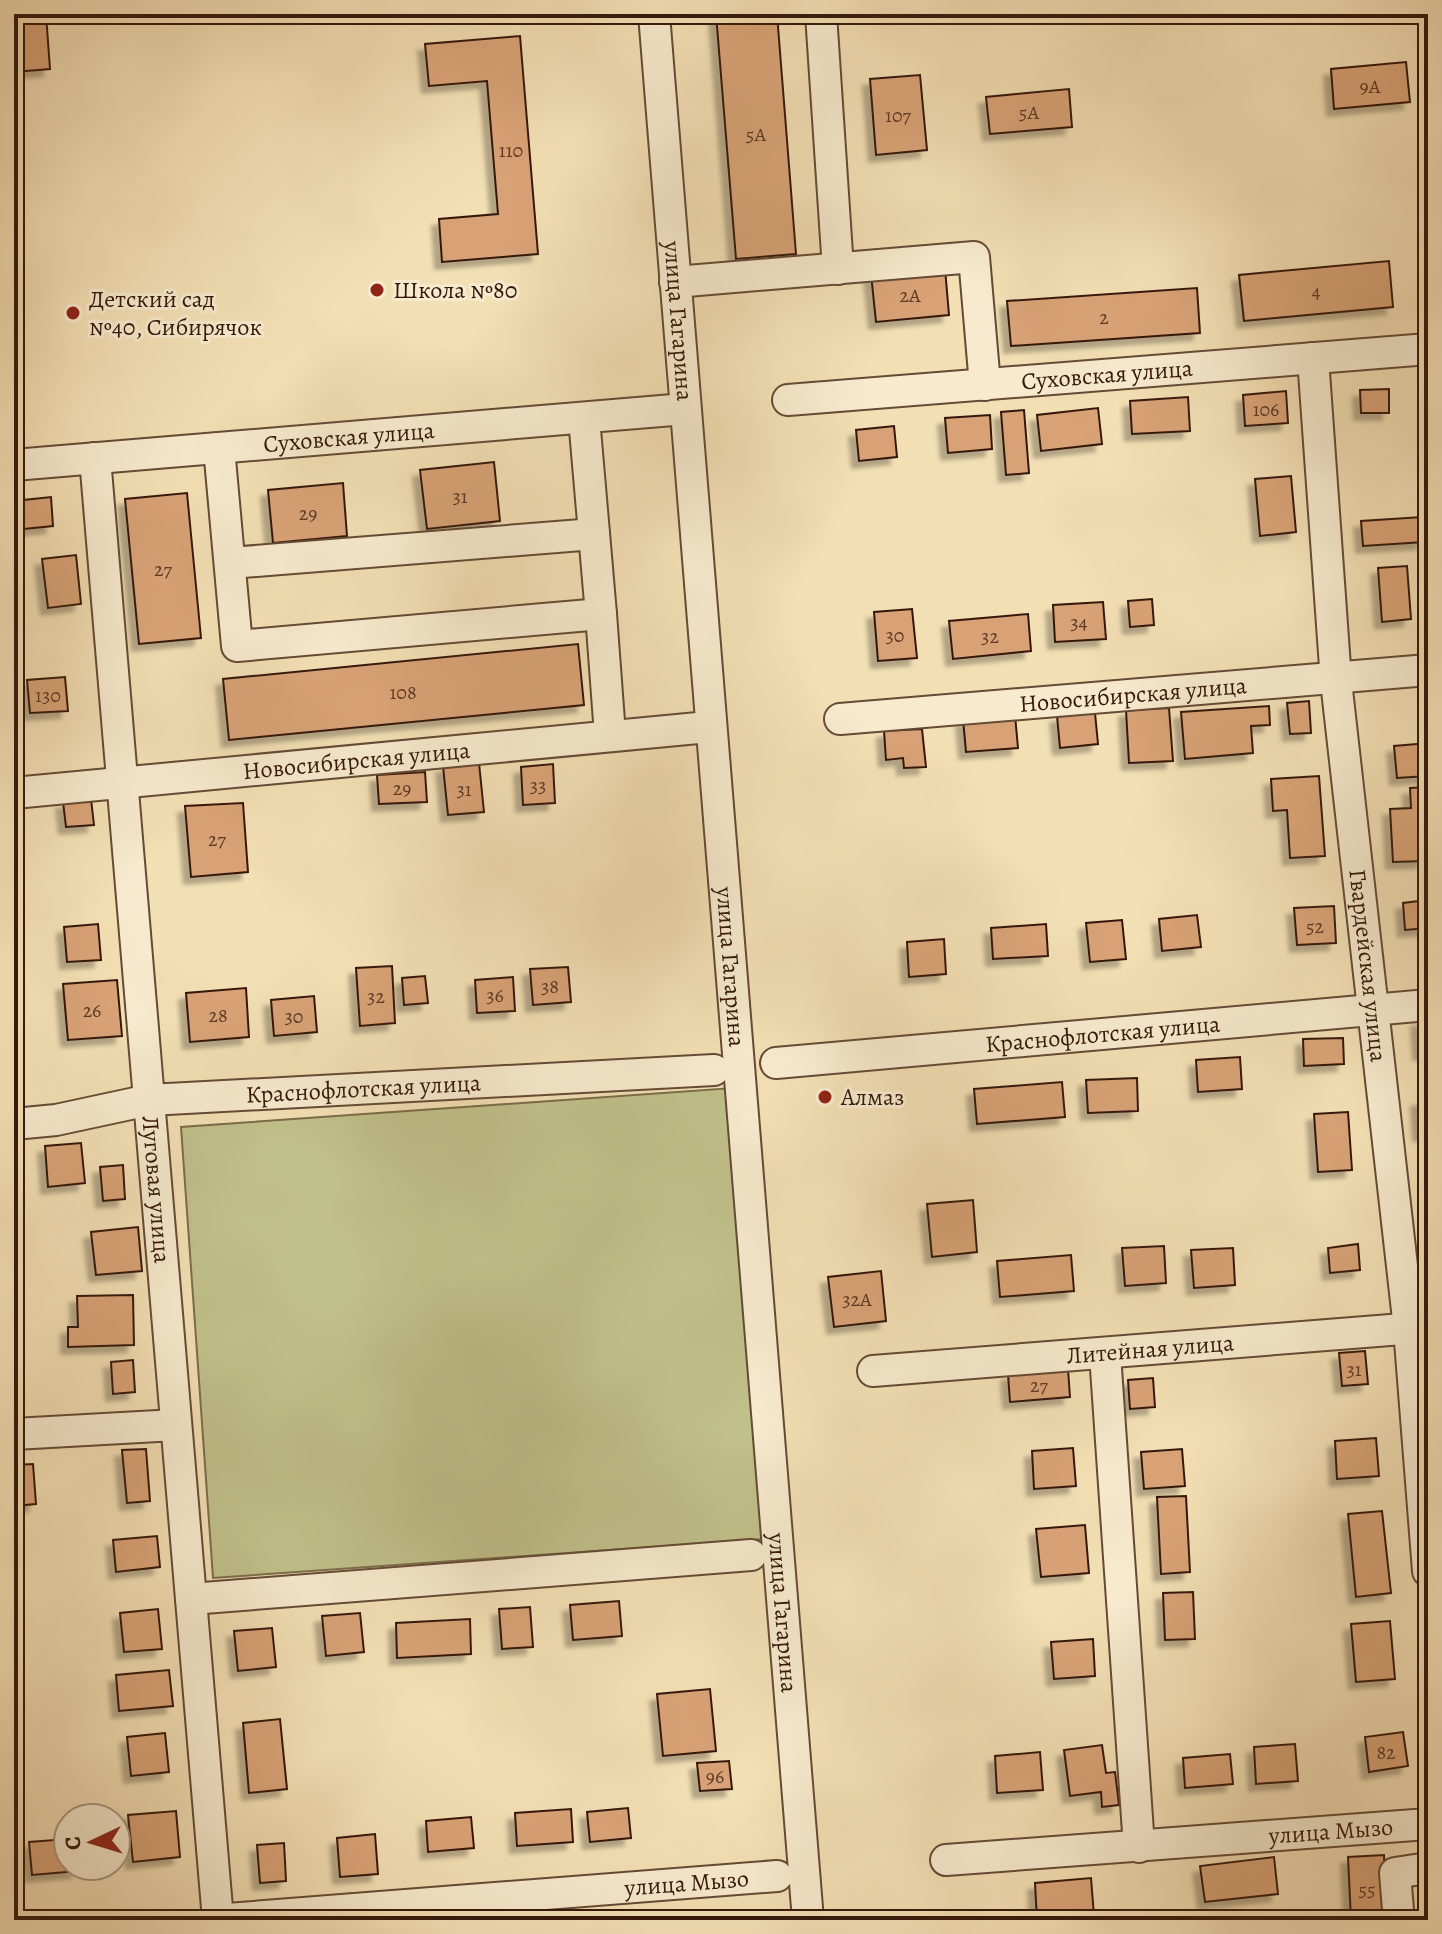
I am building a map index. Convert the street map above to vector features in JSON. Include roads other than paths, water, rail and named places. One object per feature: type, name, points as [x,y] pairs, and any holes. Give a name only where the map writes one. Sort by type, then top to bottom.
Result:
[{"type":"street","name":"улица Гагарина","points":[[654,14],[808,1920]]},
{"type":"street","points":[[821,14],[838,269]]},
{"type":"street","points":[[675,282],[974,257],[985,385]]},
{"type":"street","name":"Суховская улица","points":[[788,400],[1428,349]]},
{"type":"street","name":"Гвардейская улица","points":[[1313,358],[1336,681],[1371,1011],[1419,1327],[1428,1571]]},
{"type":"street","name":"Суховская улица","points":[[14,465],[685,409]]},
{"type":"street","points":[[584,418],[610,735]]},
{"type":"street","points":[[219,448],[237,646],[601,614]]},
{"type":"street","name":"Луговая улица","points":[[95,458],[217,1920]]},
{"type":"street","points":[[230,563],[594,534]]},
{"type":"street","name":"Новосибирская улица","points":[[840,719],[1336,681],[1428,670]]},
{"type":"street","name":"Новосибирская улица","points":[[14,793],[698,728]]},
{"type":"street","name":"Краснофлотская улица","points":[[776,1063],[1428,1005]]},
{"type":"street","name":"Краснофлотская улица","points":[[14,1124],[56,1120],[149,1100],[714,1070]]},
{"type":"street","name":"Литейная улица","points":[[873,1371],[1419,1327]]},
{"type":"street","points":[[1105,1354],[1139,1847]]},
{"type":"street","points":[[14,1434],[176,1425]]},
{"type":"street","points":[[191,1599],[751,1555]]},
{"type":"street","name":"улица Мызо","points":[[946,1860],[1428,1824]]},
{"type":"street","points":[[1398,1910],[1395,1873],[1428,1868]]},
{"type":"street","name":"улица Мызо","points":[[217,1920],[777,1876]]},
{"type":"place","name":"Школа №80","points":[[377,290]]},
{"type":"place","name":"Детский сад №40, Сибирячок","points":[[73,313]]},
{"type":"place","name":"Алмаз","points":[[825,1097]]}]
